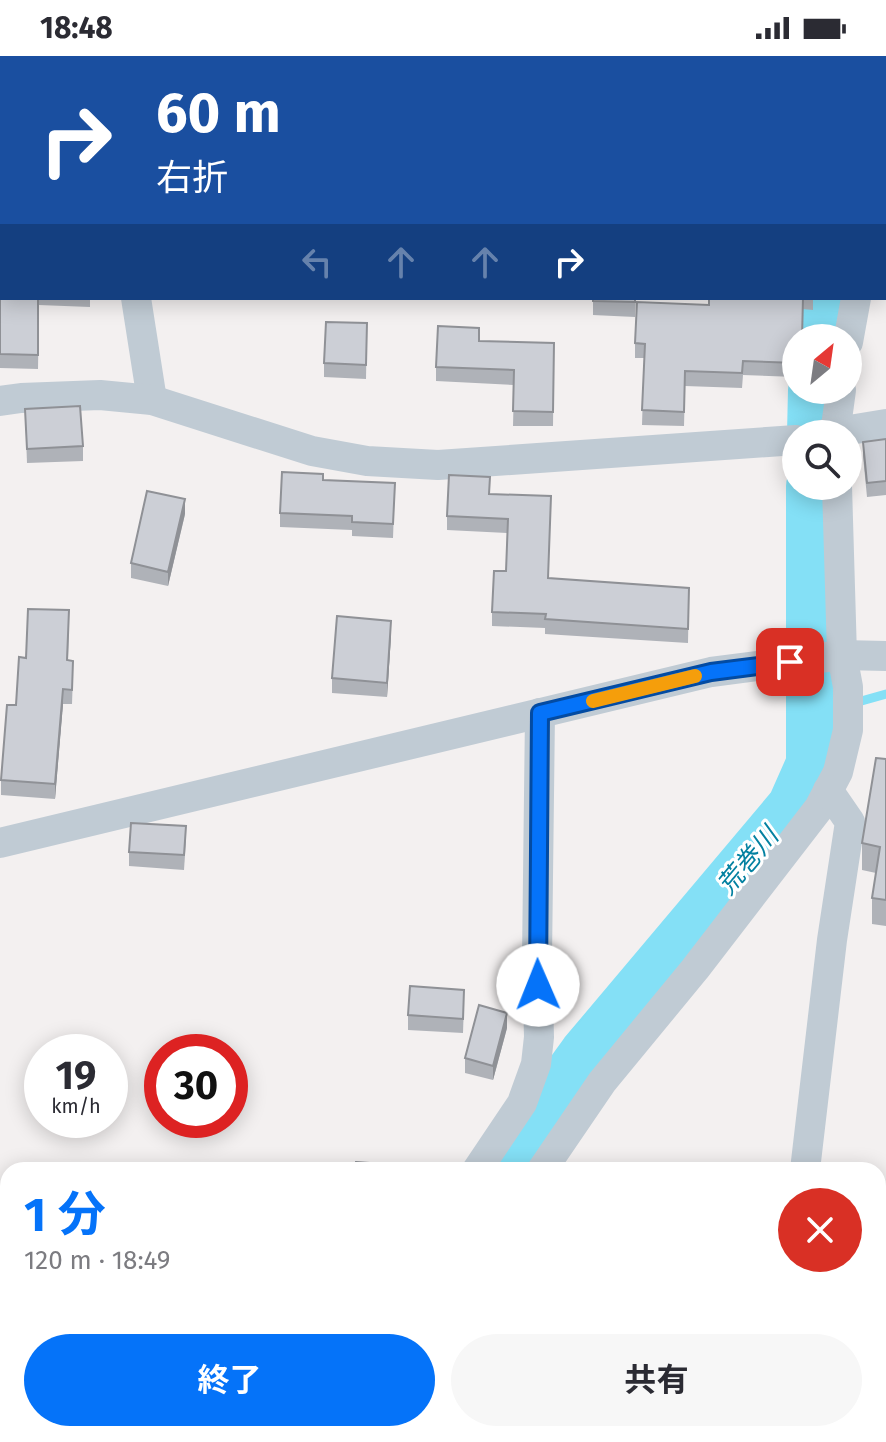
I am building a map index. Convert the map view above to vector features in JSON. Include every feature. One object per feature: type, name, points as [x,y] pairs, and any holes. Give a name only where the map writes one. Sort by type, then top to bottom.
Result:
[{"type":"street","points":[[136,300],[152,400]]},
{"type":"street","points":[[851,324],[856,300]]},
{"type":"street","points":[[0,401],[100,395],[152,400],[312,451],[367,461],[438,465],[782,441]]},
{"type":"street","points":[[862,428],[886,424]]},
{"type":"street","points":[[547,1162],[602,1082],[819,808],[838,772],[848,730],[848,687],[842,655],[837,500]]},
{"type":"street","points":[[0,843],[711,672],[842,655],[886,656]]},
{"type":"street","points":[[482,1162],[522,1103],[536,1064],[539,1037],[540,713]]},
{"type":"street","points":[[806,1162],[832,940],[850,822],[828,790]]},
{"type":"building","points":[[0,300],[38,300],[38,355],[0,354]]},
{"type":"building","points":[[635,300],[635,302],[593,301]]},
{"type":"building","points":[[709,300],[803,300],[802,324],[782,324],[782,362],[743,361],[742,373],[685,371],[684,412],[642,410],[645,344],[635,343],[637,302],[709,305]]},
{"type":"building","points":[[326,322],[367,323],[366,365],[324,363]]},
{"type":"building","points":[[438,326],[479,328],[479,341],[554,343],[553,412],[513,411],[514,370],[436,367]]},
{"type":"building","points":[[80,406],[83,446],[27,449],[25,409]]},
{"type":"building","points":[[886,439],[886,481],[867,483],[863,442]]},
{"type":"building","points":[[282,472],[323,474],[323,480],[395,483],[393,524],[352,522],[352,516],[280,513]]},
{"type":"building","points":[[449,475],[490,477],[489,494],[551,496],[548,578],[689,588],[688,629],[545,619],[546,614],[492,612],[494,571],[506,571],[508,519],[447,516]]},
{"type":"building","points":[[147,491],[185,499],[168,572],[131,563]]},
{"type":"building","points":[[28,609],[69,610],[67,660],[73,661],[72,690],[63,689],[55,784],[1,780],[7,705],[16,705],[19,657],[26,658]]},
{"type":"building","points":[[337,616],[391,621],[387,683],[332,678]]},
{"type":"building","points":[[876,758],[886,759],[886,900],[872,898],[880,847],[862,843]]},
{"type":"building","points":[[131,823],[186,826],[184,855],[129,852]]},
{"type":"building","points":[[410,986],[464,990],[463,1019],[408,1015]]},
{"type":"building","points":[[479,1005],[507,1013],[493,1066],[465,1058]]},
{"type":"waterway","name":"荒巻川","points":[[824,324],[829,300]]},
{"type":"waterway","name":"荒巻川","points":[[814,420],[815,404]]},
{"type":"waterway","name":"荒巻川","points":[[508,1162],[586,1054],[794,807],[813,764],[813,500]]},
{"type":"waterway","points":[[815,714],[886,694]]},
{"type":"slow traffic","points":[[593,701],[695,676]]},
{"type":"route","points":[[538,985],[540,713],[711,672],[790,662]]}]
